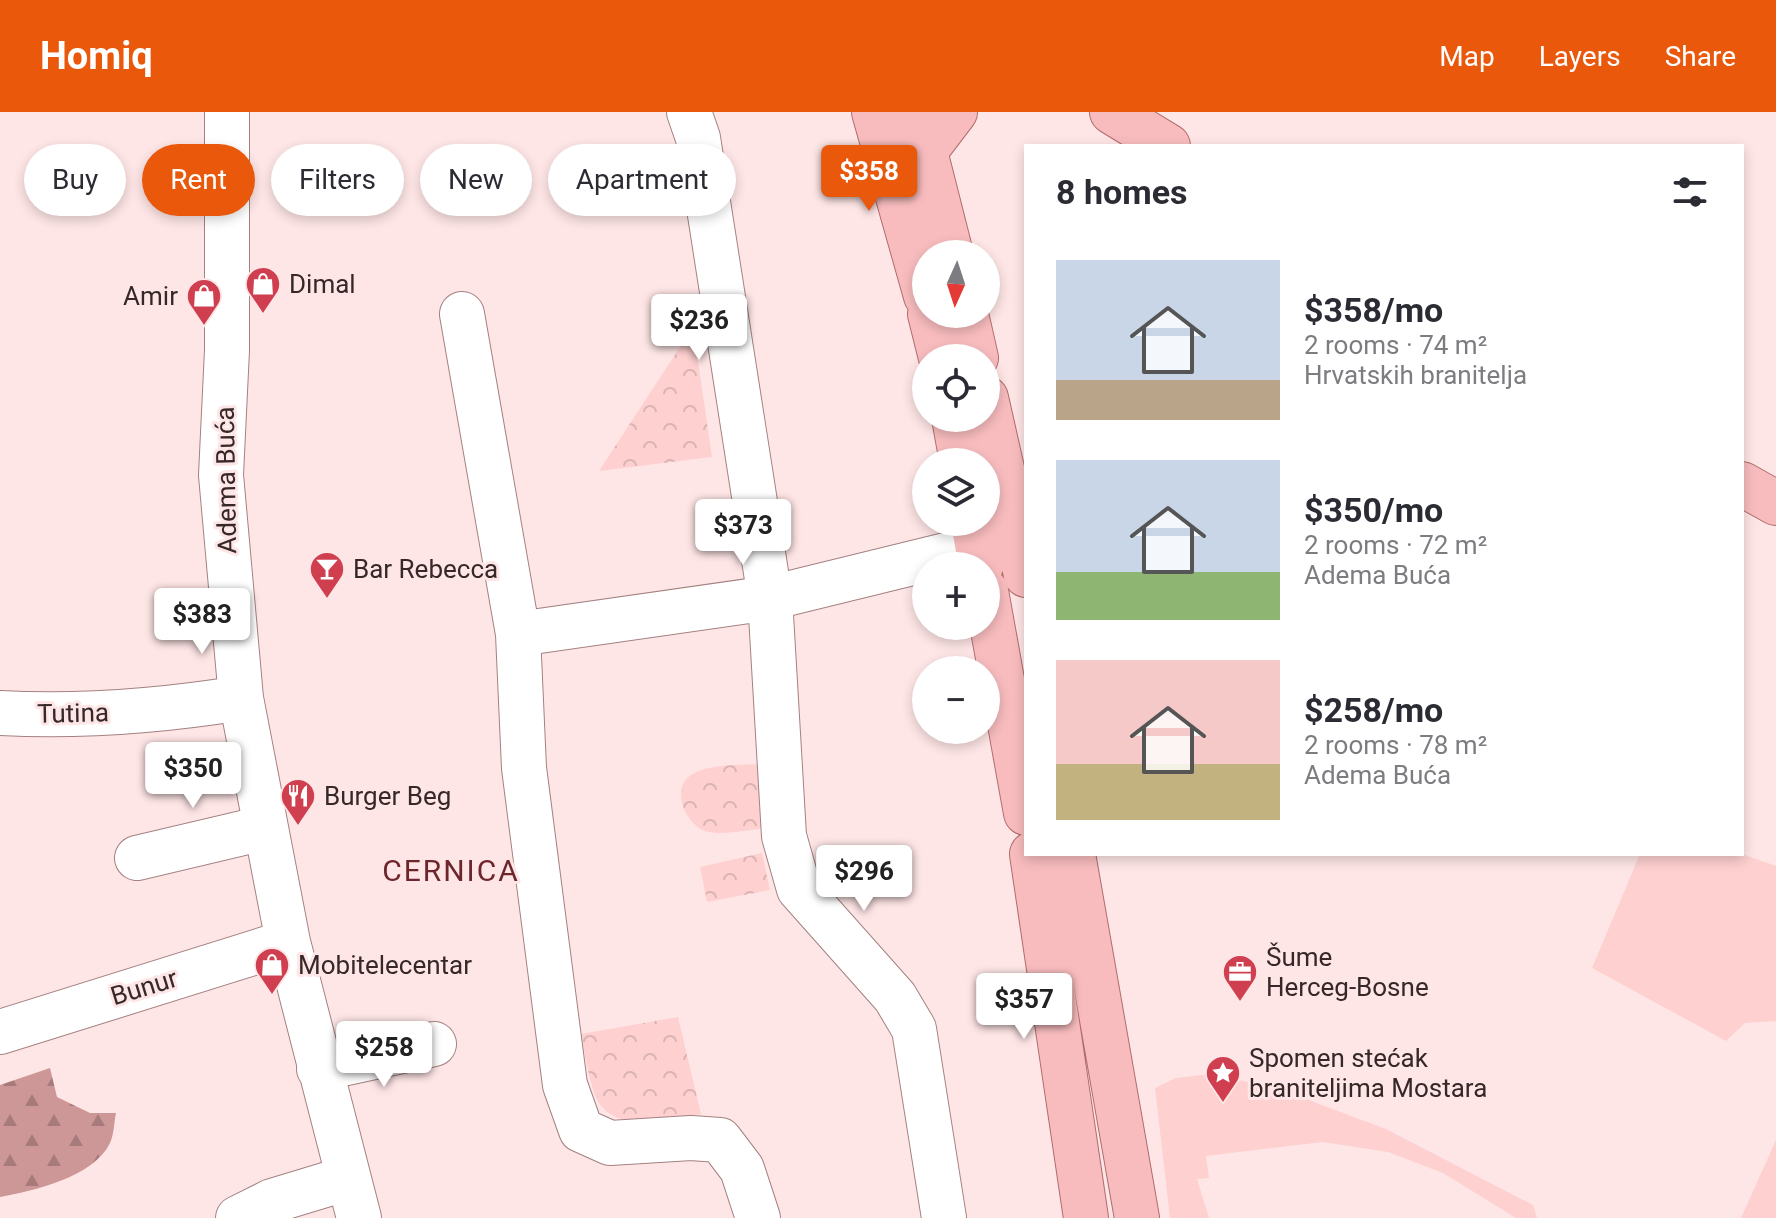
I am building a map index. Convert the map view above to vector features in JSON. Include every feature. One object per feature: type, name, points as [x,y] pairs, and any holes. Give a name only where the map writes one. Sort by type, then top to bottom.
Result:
[{"type":"main road","points":[[874,112],[912,246]]},
{"type":"main road","points":[[948,240],[921,131],[955,112]]},
{"type":"main road","points":[[1112,112],[1165,144]]},
{"type":"main road","points":[[994,432],[1024,566]]},
{"type":"main road","points":[[1744,485],[1776,503]]},
{"type":"main road","points":[[995,640],[1024,802]]},
{"type":"main road","points":[[1032,856],[1086,1218]]},
{"type":"main road","points":[[1073,856],[1137,1218]]},
{"type":"street","name":"Adema Buća","points":[[227,112],[227,350],[221,475],[241,698],[288,942],[354,1198]]},
{"type":"street","points":[[689,112],[698,138],[770,598],[784,836],[799,889],[895,997],[914,1029],[944,1218]]},
{"type":"street","points":[[462,314],[518,634],[524,768],[565,1085],[581,1130],[610,1143],[691,1138],[720,1140],[742,1169],[758,1218]]},
{"type":"street","points":[[518,634],[770,598],[977,545]]},
{"type":"street","name":"Tutina","points":[[0,713],[65,716],[145,711],[241,698]]},
{"type":"street","points":[[137,858],[264,828]]},
{"type":"street","name":"Bunur","points":[[0,1032],[288,942]]},
{"type":"street","points":[[319,1069],[434,1044]]},
{"type":"street","points":[[238,1218],[272,1201],[354,1198]]},
{"type":"green space","points":[[693,327],[712,457],[599,471]]},
{"type":"green space","points":[[760,764],[765,828],[716,833],[696,826],[683,806],[681,791],[685,781],[694,773],[706,769]]},
{"type":"green space","points":[[762,853],[770,890],[707,902],[700,867]]},
{"type":"green space","points":[[1744,855],[1776,866],[1776,1021],[1745,1023],[1726,1041],[1592,968],[1639,856]]},
{"type":"green space","points":[[678,1017],[701,1114],[642,1122],[614,1116],[603,1108],[595,1095],[581,1034]]},
{"type":"green space","points":[[50,1068],[57,1097],[90,1113],[116,1113],[111,1140],[102,1155],[77,1173],[29,1191],[0,1197],[0,1085]]},
{"type":"green space","points":[[1210,1074],[1279,1089],[1386,1129],[1533,1205],[1537,1218],[1516,1218],[1443,1173],[1388,1152],[1323,1142],[1206,1156],[1209,1178],[1197,1179],[1209,1218],[1170,1218],[1155,1088],[1176,1078]]},
{"type":"green space","points":[[1776,1140],[1776,1218],[1741,1218]]},
{"type":"place","name":"Dimal","points":[[263,315]]},
{"type":"place","name":"Amir","points":[[204,327]]},
{"type":"place","name":"Bar Rebecca","points":[[327,600]]},
{"type":"place","name":"Burger Beg","points":[[298,827]]},
{"type":"place","name":"Mobitelecentar","points":[[272,996]]},
{"type":"place","name":"Šume Herceg-Bosne","points":[[1240,1003]]},
{"type":"place","name":"Spomen stećak braniteljima Mostara","points":[[1223,1104]]},
{"type":"district","name":"CERNICA","points":[[451,870]]}]
